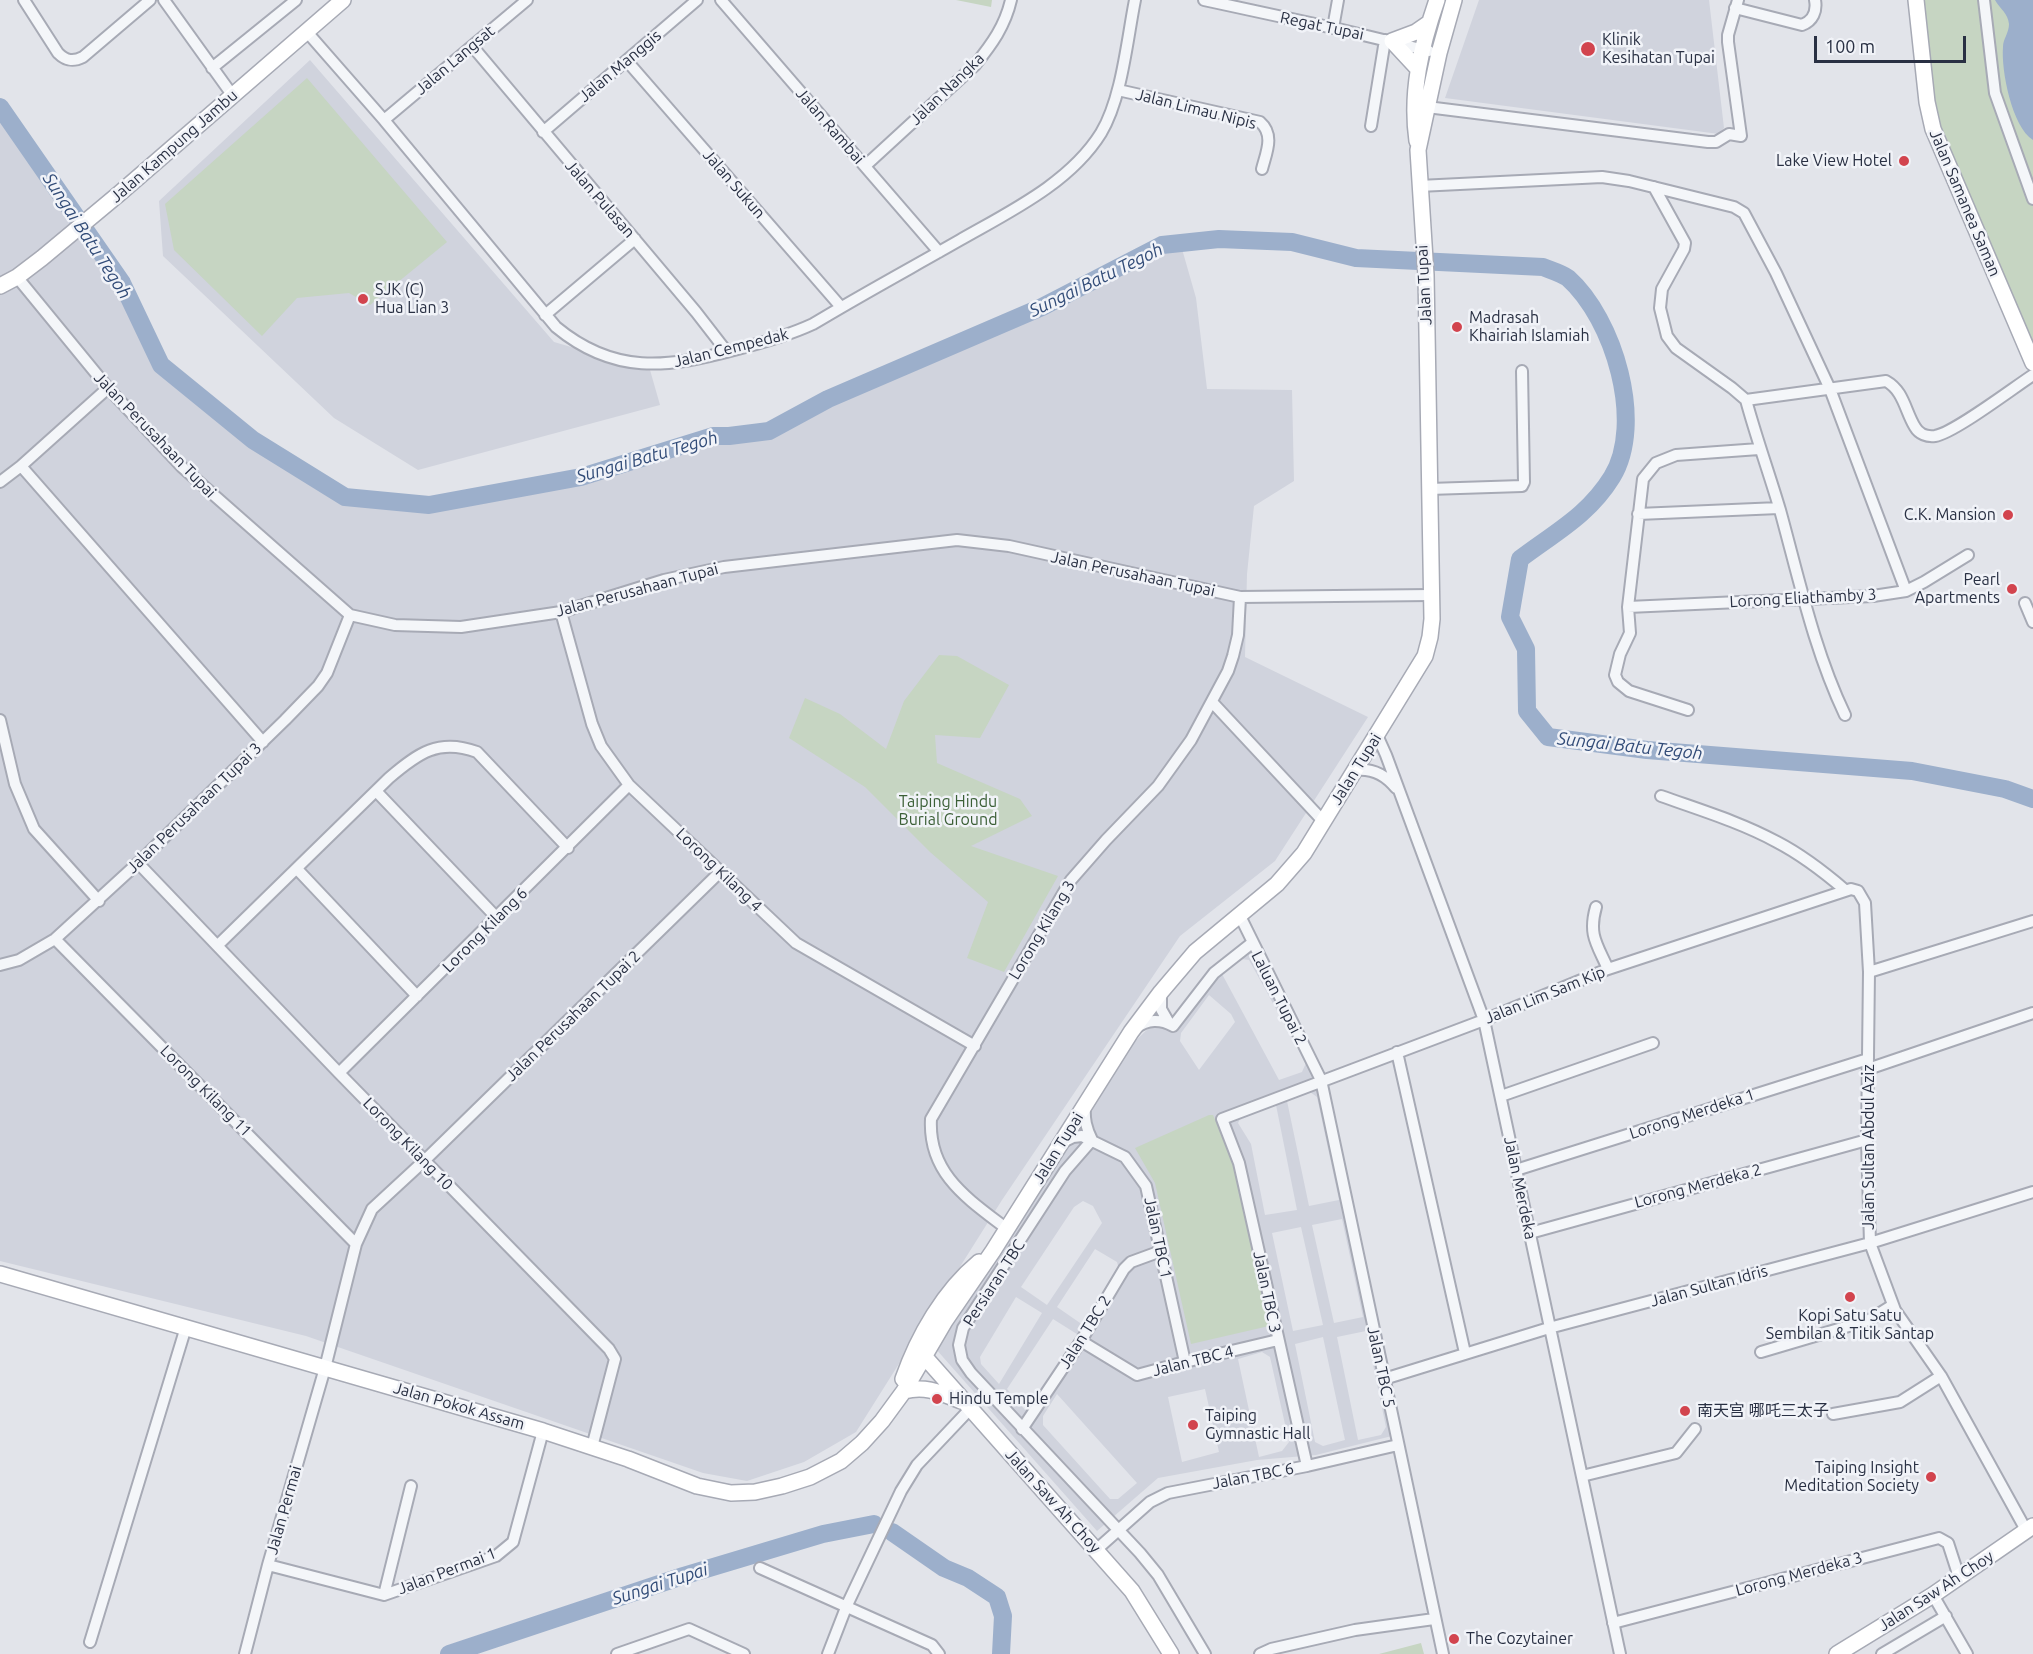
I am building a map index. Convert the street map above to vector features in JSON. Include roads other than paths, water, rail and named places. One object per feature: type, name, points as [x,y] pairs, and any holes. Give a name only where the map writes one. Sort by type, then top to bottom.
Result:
[{"type":"main road","name":"Jalan Kampung Jambu","points":[[0,286],[17,277],[42,258],[120,193],[343,0]]},
{"type":"main road","points":[[1418,150],[1414,121],[1418,69],[1421,49],[1437,0]]},
{"type":"main road","name":"Jalan Tupai","points":[[893,1407],[945,1321],[993,1251],[1131,1032],[1161,992],[1196,952],[1277,884],[1291,869],[1324,822],[1425,656],[1430,637],[1431,595],[1426,282],[1418,150],[1439,53],[1454,0]]},
{"type":"main road","name":"Jalan Samanea Saman","points":[[1916,0],[1933,129],[2033,363]]},
{"type":"main road","points":[[1388,40],[1416,32],[1429,23]]},
{"type":"main road","points":[[1388,40],[1418,69]]},
{"type":"main road","points":[[893,1407],[913,1351],[941,1305],[964,1275],[993,1251]]},
{"type":"main road","name":"Jalan Pokok Assam","points":[[0,1274],[543,1431],[697,1486],[730,1493],[755,1492],[810,1477],[841,1461],[862,1443],[893,1407]]},
{"type":"main road","name":"Jalan Saw Ah Choy","points":[[924,1356],[1132,1591],[1171,1654]]},
{"type":"main road","points":[[904,1391],[927,1388],[967,1406]]},
{"type":"main road","name":"Jalan Saw Ah Choy","points":[[1837,1654],[1933,1595],[2030,1528]]},
{"type":"street","points":[[24,0],[58,53],[69,60],[83,57],[138,4],[150,0]]},
{"type":"street","points":[[164,0],[233,96]]},
{"type":"street","points":[[212,68],[296,0]]},
{"type":"street","name":"Jalan Langsat","points":[[384,120],[527,0]]},
{"type":"street","name":"Jalan Manggis","points":[[543,132],[697,0]]},
{"type":"street","name":"Jalan Rambai","points":[[721,0],[939,252]]},
{"type":"street","name":"Jalan Nangka","points":[[865,166],[975,65],[991,46],[1003,26],[1011,0]]},
{"type":"street","name":"Jalan Cempedak","points":[[307,32],[384,120],[545,315],[572,340],[597,353],[652,365],[675,363],[786,337],[939,252],[1033,196],[1060,177],[1087,151],[1101,132],[1118,90],[1135,0]]},
{"type":"street","name":"Regat Tupai","points":[[1204,0],[1237,4],[1439,53]]},
{"type":"street","points":[[1333,28],[1338,0]]},
{"type":"street","points":[[1427,107],[1708,142],[1716,142],[1729,134],[1741,136],[1728,42],[1737,4],[1802,25],[1815,13],[1815,0]]},
{"type":"street","points":[[1984,0],[1995,93],[2033,199]]},
{"type":"street","points":[[1371,126],[1388,40]]},
{"type":"street","name":"Jalan Pulasan","points":[[472,46],[727,352]]},
{"type":"street","name":"Jalan Sukun","points":[[627,61],[841,307]]},
{"type":"street","name":"Jalan Limau Nipis","points":[[1118,90],[1260,122],[1266,127],[1269,136],[1262,170]]},
{"type":"street","points":[[1419,186],[1602,177],[1629,181],[1734,207],[1744,213],[1776,273],[1830,389],[1906,591]]},
{"type":"street","points":[[1654,187],[1684,243],[1684,249],[1662,289],[1660,308],[1667,336],[1676,348],[1746,400],[1779,508],[1803,598],[1827,674],[1845,715]]},
{"type":"street","points":[[545,315],[635,239]]},
{"type":"street","name":"Jalan Perusahaan Tupai","points":[[17,277],[108,388],[182,468],[350,615],[395,625],[461,627],[561,612],[664,580],[724,567],[957,540],[1009,546],[1240,597],[1431,595]]},
{"type":"street","points":[[1428,489],[1522,486],[1524,482],[1522,371]]},
{"type":"street","points":[[1746,400],[1886,381],[1894,386],[1901,395],[1916,429],[1921,434],[1935,436],[1952,429],[2033,375]]},
{"type":"street","points":[[0,482],[108,388]]},
{"type":"street","points":[[1688,710],[1629,691],[1618,682],[1615,675],[1616,665],[1630,633],[1628,608],[1643,479],[1656,463],[1676,455],[1760,449]]},
{"type":"street","points":[[21,466],[263,742]]},
{"type":"street","points":[[1638,514],[1779,508]]},
{"type":"street","name":"Lorong Eliathamby 3","points":[[1628,608],[1873,596],[1906,591],[1968,555]]},
{"type":"street","name":"Lorong Kilang 3","points":[[1007,1229],[968,1199],[940,1167],[933,1153],[930,1135],[931,1119],[1071,880],[1158,786],[1191,740],[1233,656],[1238,635],[1240,597]]},
{"type":"street","points":[[2025,603],[2033,622]]},
{"type":"street","name":"Lorong Kilang 4","points":[[561,612],[592,724],[601,746],[629,785],[796,943],[975,1046]]},
{"type":"street","name":"Jalan Perusahaan Tupai 3","points":[[0,964],[19,960],[55,939],[99,901],[263,742],[318,686],[327,673],[350,615]]},
{"type":"street","points":[[1212,702],[1324,822]]},
{"type":"street","points":[[0,720],[15,784],[34,829],[99,901]]},
{"type":"street","name":"Jalan Merdeka","points":[[1377,735],[1484,1020],[1620,1654]]},
{"type":"street","points":[[218,945],[389,778],[420,754],[435,748],[450,745],[477,752],[568,848]]},
{"type":"street","points":[[1355,770],[1368,769],[1380,774],[1401,794]]},
{"type":"street","name":"Lorong Kilang 6","points":[[339,1073],[629,785]]},
{"type":"street","points":[[376,791],[497,918]]},
{"type":"street","points":[[1660,796],[1743,826],[1778,842],[1818,867],[1845,890]]},
{"type":"street","name":"Lorong Kilang 10","points":[[138,863],[424,1161],[609,1349],[615,1359],[592,1447]]},
{"type":"street","points":[[297,869],[417,996]]},
{"type":"street","name":"Jalan Perusahaan Tupai 2","points":[[356,1244],[372,1209],[721,871]]},
{"type":"street","name":"Jalan Lim Sam Kip","points":[[1222,1119],[1484,1020],[1608,969],[1845,890]]},
{"type":"street","name":"Jalan Sultan Abdul Aziz","points":[[1845,890],[1858,891],[1865,903],[1869,972],[1866,1140],[1870,1242],[1893,1305],[1941,1376],[2030,1528]]},
{"type":"street","points":[[1596,907],[1591,924],[1594,940],[1608,969]]},
{"type":"street","name":"Laluan Tupai 2","points":[[1239,914],[1321,1080]]},
{"type":"street","points":[[1869,972],[2033,921]]},
{"type":"street","name":"Lorong Kilang 11","points":[[55,939],[356,1244]]},
{"type":"street","points":[[1131,1032],[1140,1024],[1149,1021],[1159,1020],[1173,1026],[1214,974],[1252,943]]},
{"type":"street","points":[[1161,992],[1161,1009],[1169,1023]]},
{"type":"street","points":[[1868,1064],[2033,1013]]},
{"type":"street","points":[[1502,1096],[1653,1043]]},
{"type":"street","points":[[1397,1052],[1465,1353]]},
{"type":"street","name":"Lorong Merdeka 1","points":[[1516,1170],[1868,1064]]},
{"type":"street","name":"Jalan TBC 5","points":[[1321,1080],[1443,1654]]},
{"type":"street","points":[[1085,1104],[1086,1128],[1092,1140]]},
{"type":"street","name":"Jalan TBC 3","points":[[1222,1119],[1239,1163],[1306,1466]]},
{"type":"street","points":[[1063,1142],[1082,1136],[1092,1140]]},
{"type":"street","name":"Jalan TBC 1","points":[[1092,1140],[1125,1157],[1146,1186],[1185,1362]]},
{"type":"street","name":"Persiaran TBC","points":[[1092,1140],[1065,1171],[963,1328],[959,1345],[962,1360],[970,1373],[1118,1529],[1158,1575],[1205,1654]]},
{"type":"street","name":"Lorong Merdeka 2","points":[[1530,1233],[1866,1140]]},
{"type":"street","name":"Jalan Sultan Idris","points":[[1384,1379],[1549,1328],[1870,1242],[2033,1192]]},
{"type":"street","name":"Jalan Permai","points":[[245,1654],[268,1565],[325,1368],[356,1244]]},
{"type":"street","name":"Jalan TBC 2","points":[[1022,1429],[1081,1341],[1124,1269],[1131,1262],[1161,1251]]},
{"type":"street","points":[[1761,1352],[1869,1320],[1893,1305]]},
{"type":"street","points":[[90,1642],[186,1327]]},
{"type":"street","name":"Jalan TBC 4","points":[[1081,1341],[1137,1375],[1278,1340]]},
{"type":"street","points":[[1833,1414],[1900,1402],[1941,1376]]},
{"type":"street","points":[[828,1654],[847,1605],[901,1491],[917,1465],[967,1406]]},
{"type":"street","points":[[1582,1476],[1676,1453],[1695,1429]]},
{"type":"street","name":"Jalan Permai 1","points":[[268,1565],[384,1596],[496,1556],[513,1542],[543,1431]]},
{"type":"street","name":"Jalan TBC 6","points":[[1096,1550],[1150,1502],[1168,1493],[1398,1445]]},
{"type":"street","points":[[384,1596],[411,1486]]},
{"type":"street","name":"Lorong Merdeka 3","points":[[1613,1623],[1939,1538],[1948,1543],[1959,1577]]},
{"type":"street","points":[[760,1568],[932,1645],[939,1654]]},
{"type":"street","points":[[1933,1595],[1967,1654]]},
{"type":"street","points":[[1882,1654],[1946,1616]]},
{"type":"street","points":[[1260,1654],[1271,1649],[1355,1630],[1434,1618]]},
{"type":"street","points":[[617,1654],[689,1629],[744,1654]]},
{"type":"water","points":[[1995,0],[2033,0],[2033,140],[2019,123],[2009,97],[2004,69],[2003,44],[2009,24]]},
{"type":"waterway","name":"Sungai Batu Tegoh","points":[[0,107],[122,283],[161,365],[253,440],[345,497],[429,505],[581,477],[713,436],[769,431],[828,399],[1042,307],[1162,245],[1219,239],[1292,242],[1356,258],[1543,267],[1568,278],[1584,296],[1599,319],[1620,373],[1625,401],[1626,429],[1621,455],[1603,491],[1570,523],[1520,559],[1510,617],[1526,649],[1527,711],[1548,737],[1647,750],[1912,771],[2005,789],[2033,799]]},
{"type":"waterway","name":"Sungai Tupai","points":[[449,1654],[683,1576],[823,1534],[874,1524]]},
{"type":"waterway","name":"Sungai Tupai","points":[[892,1532],[944,1568],[968,1578],[997,1597],[1003,1616],[1001,1654]]},
{"type":"place","name":"Klinik Kesihatan Tupai","points":[[1588,49]]},
{"type":"place","name":"Lake View Hotel","points":[[1904,161]]},
{"type":"place","name":"SJK (C) Hua Lian 3","points":[[363,299]]},
{"type":"place","name":"Madrasah Khairiah Islamiah","points":[[1457,327]]},
{"type":"place","name":"C.K. Mansion","points":[[2008,515]]},
{"type":"place","name":"Pearl Apartments","points":[[2012,589]]},
{"type":"place","name":"Kopi Satu Satu Sembilan & Titik Santap","points":[[1850,1297]]},
{"type":"place","name":"Hindu Temple","points":[[937,1399]]},
{"type":"place","name":"南天宫 哪吒三太子","points":[[1685,1411]]},
{"type":"place","name":"Taiping Gymnastic Hall","points":[[1193,1425]]},
{"type":"place","name":"Taiping Insight Meditation Society","points":[[1931,1477]]},
{"type":"place","name":"The Cozytainer","points":[[1454,1639]]},
{"type":"park label","name":"Taiping Hindu Burial Ground","points":[[948,811]]}]
